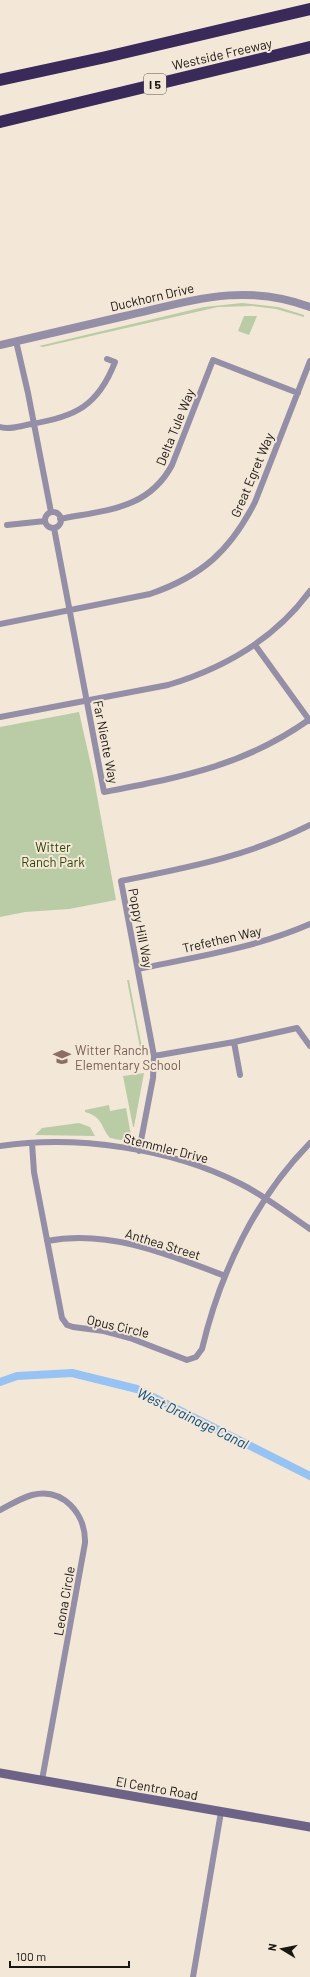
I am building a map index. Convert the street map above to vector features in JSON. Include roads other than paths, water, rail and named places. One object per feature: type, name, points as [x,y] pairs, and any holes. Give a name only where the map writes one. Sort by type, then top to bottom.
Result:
[{"type":"highway","name":"Westside Freeway","points":[[0,80],[106,57],[310,9]]},
{"type":"highway","name":"Westside Freeway","points":[[0,122],[310,47]]},
{"type":"main road","name":"El Centro Road","points":[[0,1773],[310,1827]]},
{"type":"street","name":"Duckhorn Drive","points":[[0,345],[215,296],[258,294],[279,298],[310,307]]},
{"type":"street","points":[[16,341],[51,512]]},
{"type":"street","points":[[0,427],[5,428],[34,424],[76,413],[94,400],[107,382],[115,362],[107,359]]},
{"type":"street","name":"Delta Tule Way","points":[[60,519],[127,506],[154,490],[163,480],[172,465],[213,360],[298,393]]},
{"type":"street","name":"Great Egret Way","points":[[0,624],[70,609],[124,600],[164,589],[191,577],[212,561],[244,524],[310,361]]},
{"type":"street","points":[[51,512],[57,514],[60,519],[59,524],[54,528],[48,526],[45,521],[46,516],[51,512]]},
{"type":"street","points":[[7,525],[45,521]]},
{"type":"street","name":"Far Niente Way","points":[[54,528],[104,792],[178,778],[224,765],[269,745],[310,720]]},
{"type":"street","points":[[0,717],[168,685],[218,667],[255,645],[293,612],[310,591]]},
{"type":"street","points":[[255,645],[310,720]]},
{"type":"street","name":"Poppy Hill Way","points":[[139,1151],[153,1078],[154,1056],[121,881],[224,859],[275,842],[310,825]]},
{"type":"street","name":"Trefethen Way","points":[[138,969],[241,948],[310,924]]},
{"type":"street","points":[[154,1056],[234,1042],[297,1028],[310,1046]]},
{"type":"street","points":[[234,1042],[240,1075]]},
{"type":"street","name":"Stemmler Drive","points":[[0,1146],[32,1143],[83,1143],[139,1151],[189,1163],[226,1177],[265,1199],[310,1229]]},
{"type":"street","name":"Opus Circle","points":[[32,1143],[33,1168],[62,1318],[67,1325],[130,1338],[187,1360],[196,1358],[202,1349],[211,1314],[224,1276],[250,1224],[265,1199],[288,1168],[310,1143]]},
{"type":"street","name":"Anthea Street","points":[[47,1241],[74,1236],[122,1242],[169,1255],[224,1276]]},
{"type":"street","name":"Leona Circle","points":[[0,1510],[31,1496],[53,1495],[72,1505],[77,1511],[84,1526],[85,1543],[42,1780]]},
{"type":"street","points":[[193,1977],[221,1812]]},
{"type":"waterway","name":"West Drainage Canal","points":[[0,1382],[17,1376],[72,1373],[137,1389],[310,1476]]},
{"type":"place","name":"Witter Ranch Elementary School","points":[[62,1057]]},
{"type":"park label","name":"Witter Ranch Park","points":[[53,854]]}]
